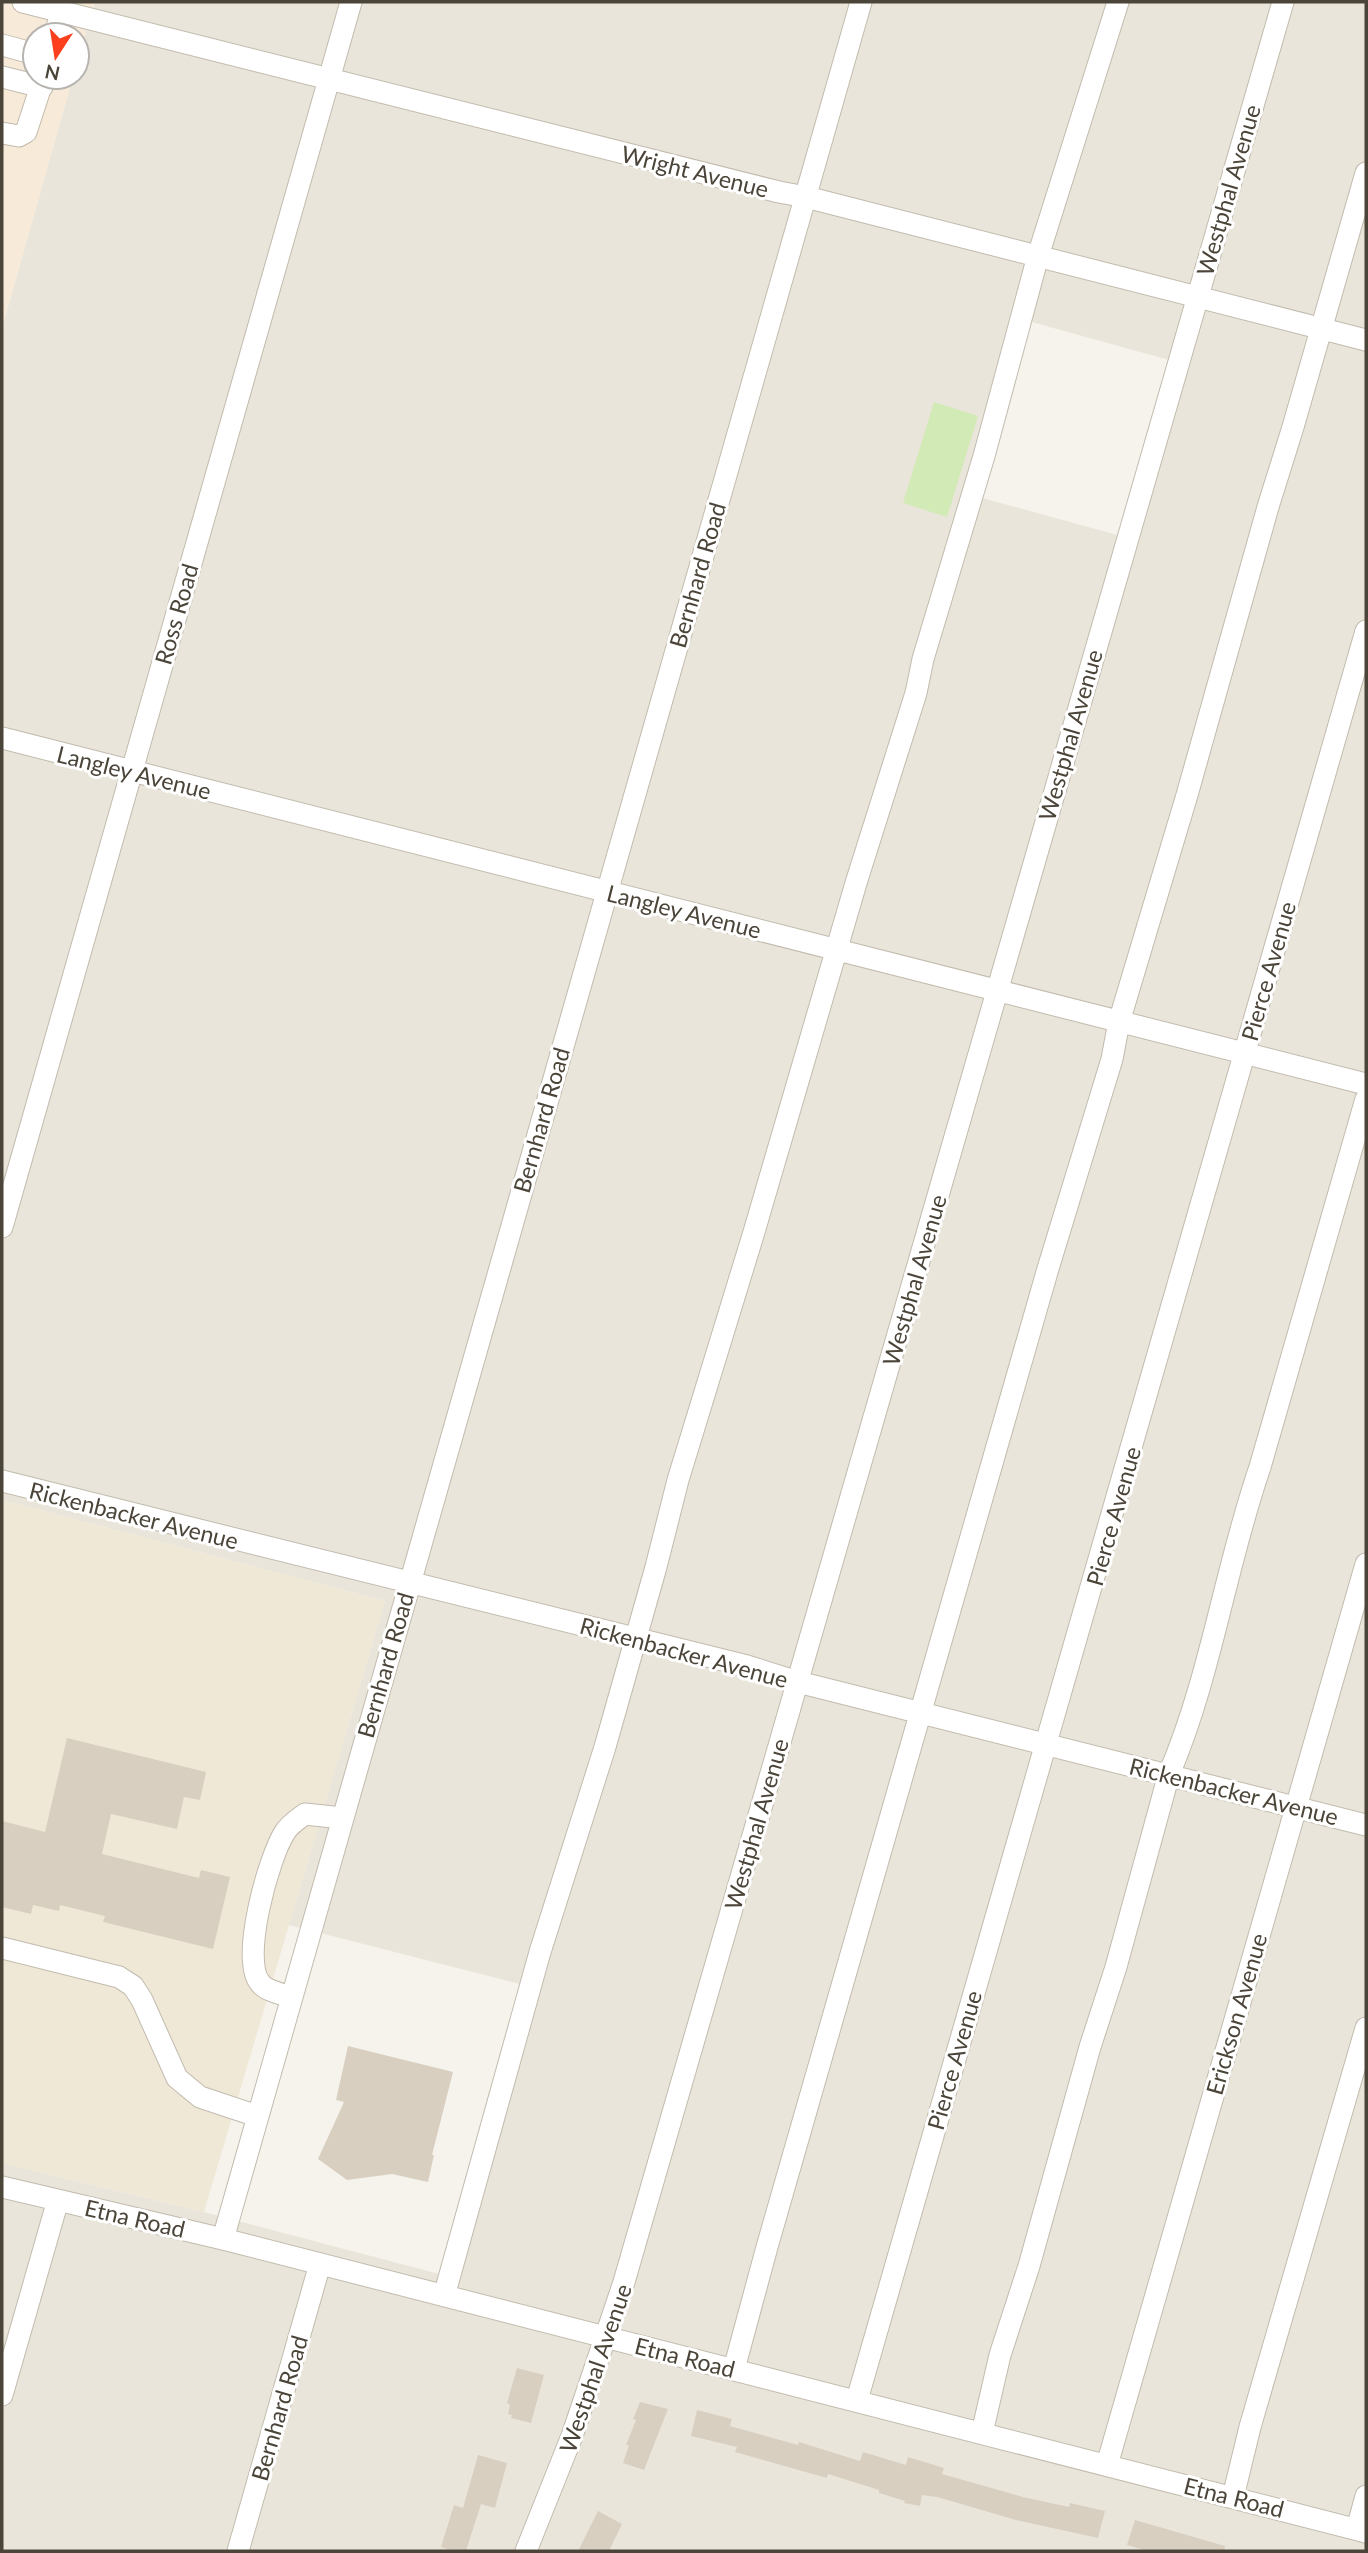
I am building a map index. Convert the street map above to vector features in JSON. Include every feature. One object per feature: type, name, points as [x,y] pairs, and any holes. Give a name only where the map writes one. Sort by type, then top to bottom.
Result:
[{"type":"street","name":"Wright Avenue","points":[[23,2],[1366,340]]},
{"type":"street","name":"Ross Road","points":[[2,1227],[351,2]]},
{"type":"street","name":"Bernhard Road","points":[[222,2239],[861,2]]},
{"type":"street","points":[[444,2296],[540,1952],[605,1746],[678,1480],[916,694],[926,647],[984,456],[1038,256],[1118,2]]},
{"type":"street","name":"Westphal Avenue","points":[[526,2551],[556,2481],[628,2269],[1283,2]]},
{"type":"street","points":[[59,21],[61,12]]},
{"type":"street","points":[[2,45],[21,50]]},
{"type":"street","points":[[2,76],[21,79]]},
{"type":"street","points":[[2,133],[19,136],[26,132],[40,91]]},
{"type":"street","points":[[734,2369],[1048,1272],[1112,1059],[1119,1022],[1188,795],[1268,507],[1366,173]]},
{"type":"street","name":"Pierce Avenue","points":[[857,2400],[1366,631]]},
{"type":"street","name":"Langley Avenue","points":[[2,738],[1366,1084]]},
{"type":"street","points":[[982,2433],[1000,2355],[1029,2266],[1090,2047],[1116,1967],[1169,1774],[1196,1697],[1241,1520],[1260,1467],[1366,1099]]},
{"type":"street","name":"Rickenbacker Avenue","points":[[2,1481],[747,1666],[798,1682],[1366,1825]]},
{"type":"street","name":"Erickson Avenue","points":[[1107,2465],[1366,1564]]},
{"type":"street","points":[[291,1997],[262,1986],[255,1975],[251,1957],[266,1879],[274,1852],[286,1829],[305,1814],[342,1818]]},
{"type":"street","points":[[2,1948],[120,1977],[133,1986],[142,2000],[177,2078],[200,2097],[257,2116]]},
{"type":"street","points":[[1233,2497],[1250,2427],[1366,2028]]},
{"type":"street","name":"Etna Road","points":[[2,2187],[222,2239],[1362,2530]]},
{"type":"street","points":[[2,2395],[58,2200]]},
{"type":"street","name":"Bernhard Road","points":[[238,2551],[320,2264]]},
{"type":"street","points":[[1362,2530],[1366,2496]]},
{"type":"shaded area","points":[[2,2],[95,2],[89,21],[21,21],[21,91],[69,91],[2,328]]},
{"type":"shaded area","points":[[95,2],[1366,2],[1366,2551],[2,2551],[2,2163],[204,2212],[443,2275],[531,1987],[289,1925],[385,1601],[2,1500],[2,328],[69,91],[91,91],[89,21]],"holes":[[[1028,321],[1169,360],[1121,536],[979,497]]]},
{"type":"shaded area","points":[[2,1500],[385,1601],[204,2212],[2,2163]]},
{"type":"green space","points":[[934,402],[978,416],[947,517],[903,503]]},
{"type":"building","points":[[67,1738],[206,1772],[200,1800],[184,1797],[177,1829],[111,1814],[102,1854],[199,1878],[201,1870],[230,1877],[213,1949],[103,1922],[105,1916],[60,1905],[59,1911],[33,1905],[31,1914],[2,1907],[2,1821],[45,1832]]},
{"type":"building","points":[[348,2046],[453,2072],[428,2182],[392,2174],[347,2180],[318,2159],[344,2102],[336,2100]]},
{"type":"building","points":[[517,2368],[544,2375],[531,2423],[511,2418],[512,2415],[508,2414],[510,2405],[507,2403]]},
{"type":"building","points":[[640,2402],[668,2409],[644,2470],[623,2463],[629,2445],[626,2445],[636,2420],[633,2419]]},
{"type":"building","points":[[697,2410],[732,2419],[730,2426],[798,2445],[799,2442],[860,2461],[863,2452],[906,2465],[908,2457],[944,2468],[942,2474],[1023,2497],[1069,2507],[1070,2503],[1105,2511],[1098,2538],[1016,2520],[937,2497],[922,2495],[920,2506],[904,2503],[905,2501],[879,2493],[879,2490],[828,2474],[827,2478],[735,2452],[737,2447],[691,2436]]},
{"type":"building","points":[[478,2455],[507,2463],[495,2508],[481,2504],[466,2551],[441,2547],[454,2505],[463,2508]]},
{"type":"building","points":[[598,2511],[622,2524],[609,2551],[578,2551]]},
{"type":"building","points":[[1135,2520],[1225,2546],[1224,2551],[1148,2551],[1127,2545]]}]
